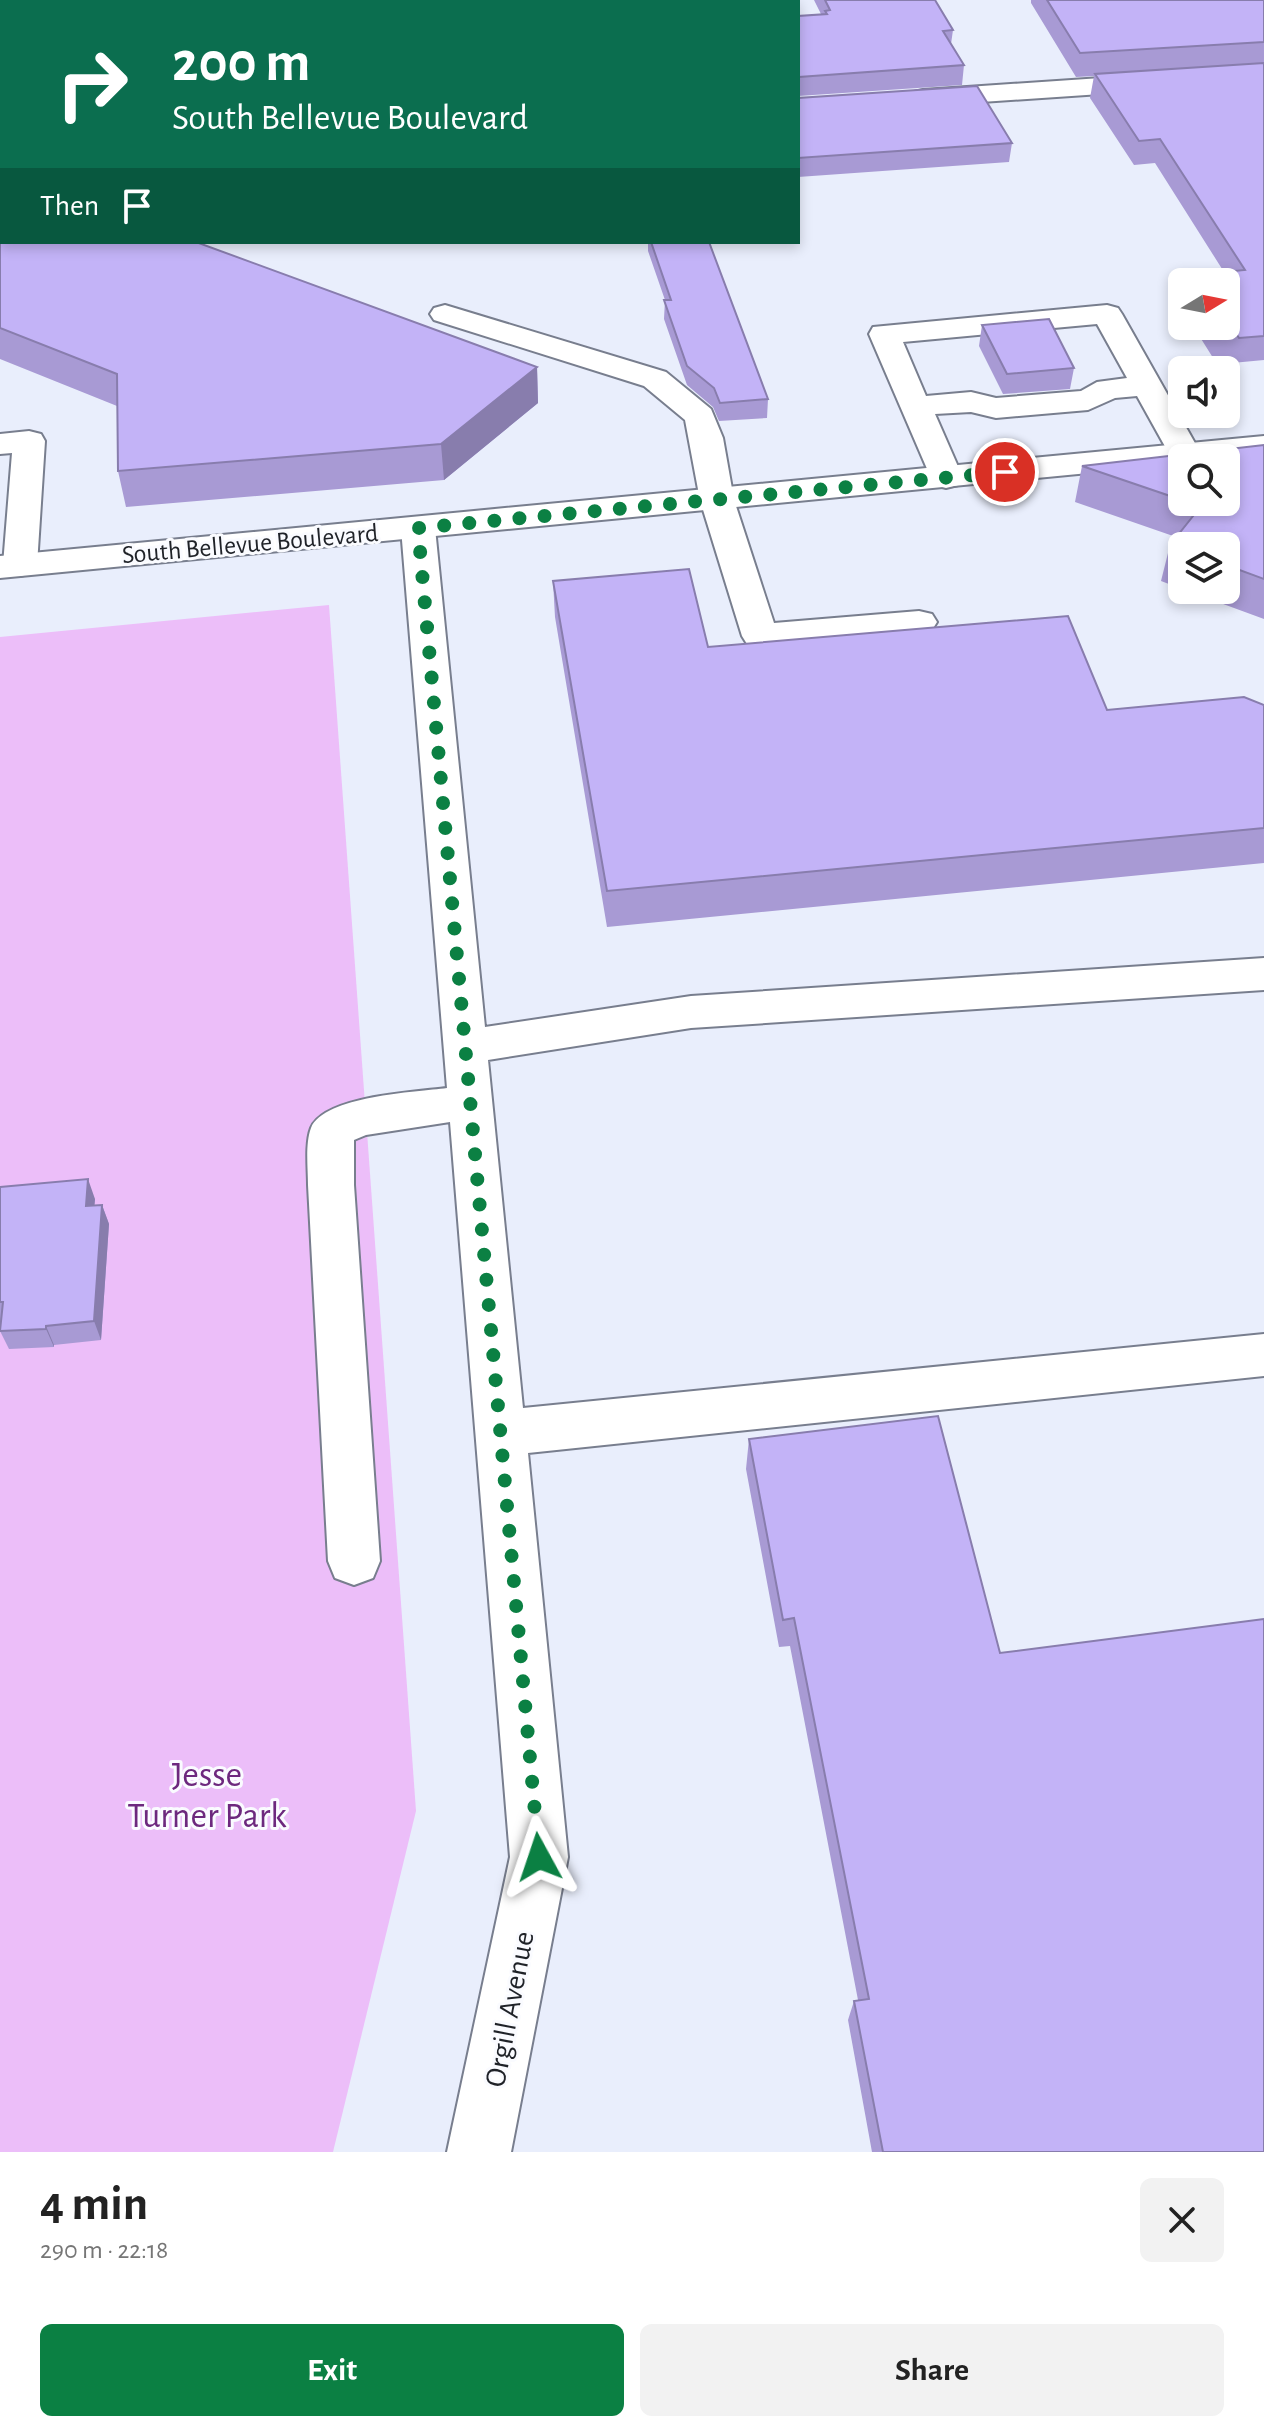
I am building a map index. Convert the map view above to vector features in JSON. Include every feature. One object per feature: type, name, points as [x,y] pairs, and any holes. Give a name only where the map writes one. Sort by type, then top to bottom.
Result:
[{"type":"street","points":[[891,100],[1264,75]]},
{"type":"street","points":[[445,314],[655,379],[700,416],[707,438],[717,500],[760,636],[919,622]]},
{"type":"street","points":[[946,478],[884,334],[1107,314],[1179,444]]},
{"type":"street","points":[[1067,383],[1108,389],[1146,386]]},
{"type":"street","points":[[971,402],[989,390],[1000,389]]},
{"type":"street","points":[[915,406],[971,402],[996,408],[1088,400],[1108,389]]},
{"type":"street","points":[[0,444],[29,441],[10,566]]},
{"type":"street","name":"South Bellevue Boulevard","points":[[1240,448],[1264,446]]},
{"type":"street","name":"South Bellevue Boulevard","points":[[10,566],[946,478],[1168,454]]},
{"type":"street","name":"Orgill Avenue","points":[[418,528],[539,1857],[479,2152]]},
{"type":"street","points":[[465,1047],[691,1012],[1264,974]]},
{"type":"street","points":[[354,1561],[331,1185],[332,1131],[358,1118],[470,1102]]},
{"type":"street","points":[[501,1433],[1264,1355]]},
{"type":"green space","name":"Jesse Turner Park","points":[[329,605],[416,1811],[333,2152],[0,2152],[0,637]]},
{"type":"building","points":[[825,0],[935,0],[953,30],[943,31],[964,65],[800,77],[800,16],[827,14],[825,11],[830,10]]},
{"type":"building","points":[[1047,0],[1264,0],[1264,42],[1080,53]]},
{"type":"building","points":[[1264,63],[1264,336],[1240,338],[1240,270],[1245,270],[1160,139],[1139,141],[1095,74]]},
{"type":"building","points":[[977,86],[1012,143],[800,158],[800,98]]},
{"type":"building","points":[[0,244],[201,244],[537,367],[441,444],[118,471],[117,374],[0,328]]},
{"type":"building","points":[[652,244],[710,244],[768,399],[720,403],[714,388],[687,366],[664,300],[671,300]]},
{"type":"building","points":[[1049,319],[1074,368],[1007,374],[982,325]]},
{"type":"building","points":[[1264,445],[1264,579],[1240,570],[1240,532],[1180,532],[1193,516],[1240,516],[1240,448]]},
{"type":"building","points":[[1168,456],[1168,495],[1082,466]]},
{"type":"building","points":[[689,569],[708,647],[1068,616],[1107,710],[1244,697],[1264,705],[1264,828],[607,891],[553,581]]},
{"type":"building","points":[[88,1179],[86,1206],[102,1205],[94,1321],[46,1326],[46,1329],[0,1331],[3,1302],[0,1302],[0,1187]]},
{"type":"building","points":[[938,1416],[1000,1653],[1264,1619],[1264,2152],[883,2152],[854,2001],[869,1999],[794,1618],[783,1620],[749,1439]]},
{"type":"route","points":[[539,1857],[418,528],[1005,472]]}]
